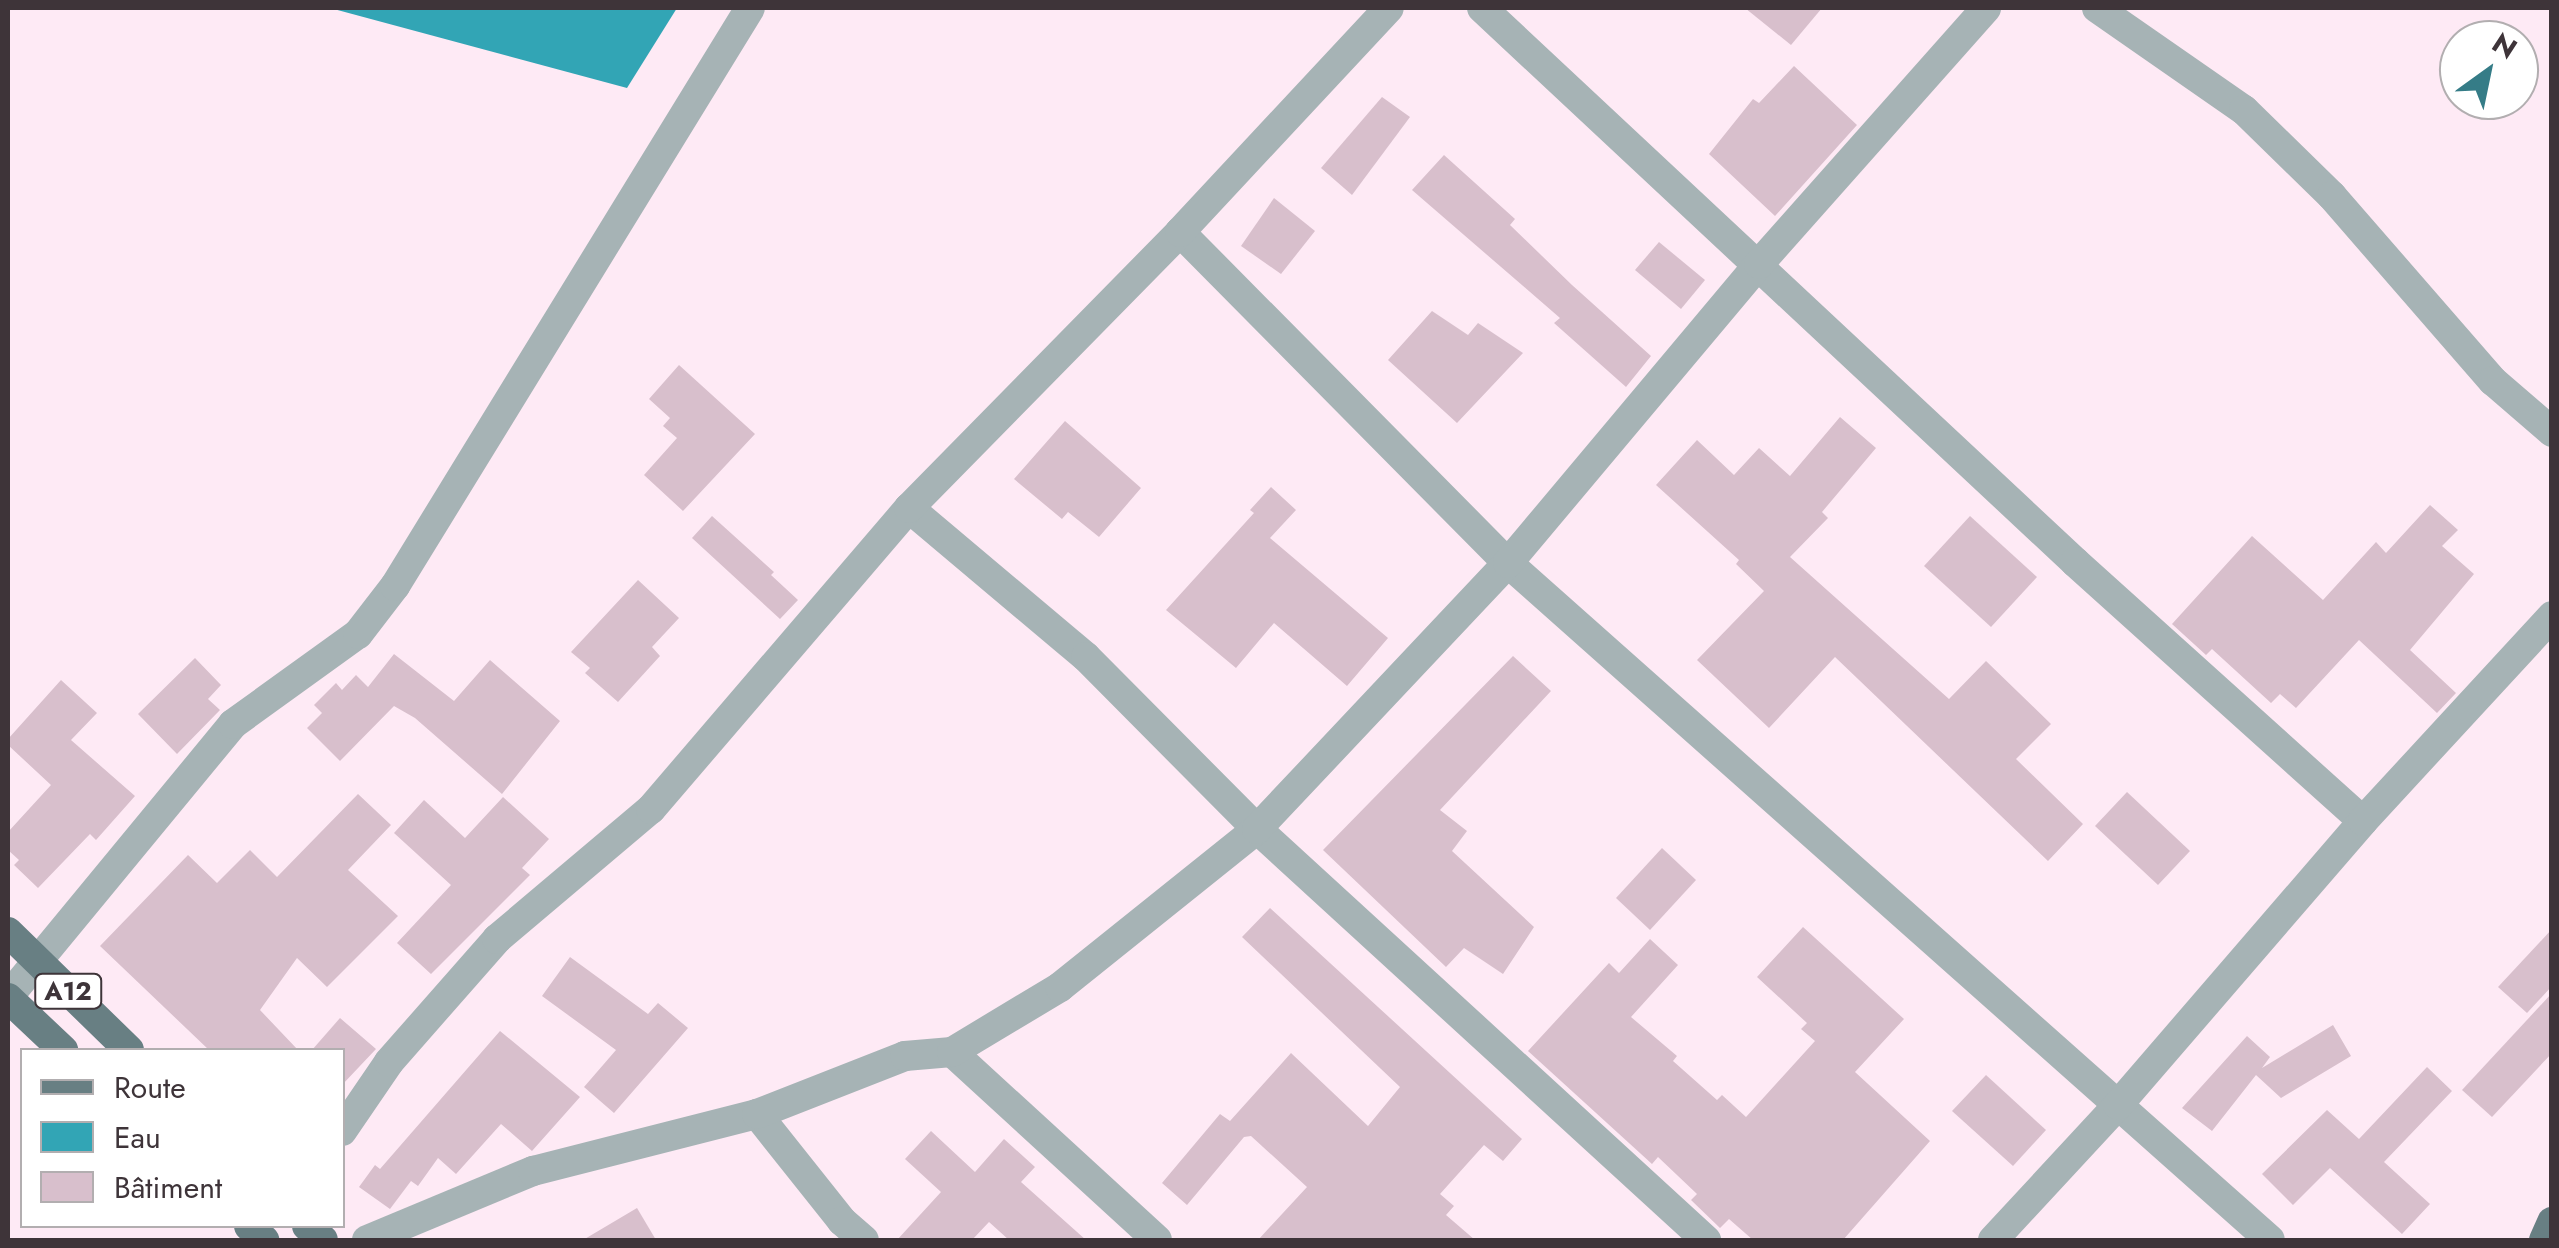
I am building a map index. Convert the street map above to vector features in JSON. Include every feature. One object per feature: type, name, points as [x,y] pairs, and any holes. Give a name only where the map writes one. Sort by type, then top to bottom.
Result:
[{"type":"main road","name":"A12","points":[[8,932],[127,1048]]},
{"type":"main road","name":"A12","points":[[8,998],[62,1048]]},
{"type":"main road","points":[[2544,1240],[2552,1222]]},
{"type":"street","points":[[8,998],[233,724],[358,634],[395,586],[750,8]]},
{"type":"street","points":[[345,1127],[388,1062],[497,938],[650,809],[910,508],[1180,232],[1389,8]]},
{"type":"street","points":[[1482,8],[2075,562],[2363,821]]},
{"type":"street","points":[[367,1240],[533,1171],[758,1114],[905,1056],[952,1052],[1060,987],[1257,828],[1508,563],[1759,264],[1986,8]]},
{"type":"street","points":[[2097,8],[2244,110],[2332,196],[2493,382],[2552,432]]},
{"type":"street","points":[[1180,232],[1508,563],[2270,1240]]},
{"type":"street","points":[[910,508],[1086,657],[1257,828],[1706,1240]]},
{"type":"street","points":[[1993,1240],[2118,1105],[2363,821],[2552,616]]},
{"type":"street","points":[[952,1052],[1156,1240]]},
{"type":"street","points":[[758,1114],[842,1221],[864,1240]]},
{"type":"water","points":[[330,8],[677,8],[627,88]]},
{"type":"building","points":[[1745,8],[1822,8],[1791,45]]},
{"type":"building","points":[[1794,66],[1857,125],[1775,216],[1709,154],[1753,99],[1759,103]]},
{"type":"building","points":[[1382,97],[1410,117],[1352,195],[1321,168]]},
{"type":"building","points":[[1444,155],[1515,219],[1510,225],[1651,356],[1626,387],[1554,323],[1560,318],[1412,190]]},
{"type":"building","points":[[1274,198],[1315,231],[1281,274],[1241,246]]},
{"type":"building","points":[[1659,242],[1705,280],[1681,309],[1635,270]]},
{"type":"building","points":[[1432,311],[1468,335],[1478,323],[1523,353],[1457,423],[1388,360]]},
{"type":"building","points":[[679,365],[755,434],[683,511],[644,475],[677,438],[663,426],[670,418],[649,399]]},
{"type":"building","points":[[1840,417],[1876,448],[1822,512],[1828,518],[1790,557],[1949,699],[1986,661],[2051,724],[2016,759],[2083,824],[2048,861],[1835,657],[1769,728],[1697,660],[1764,591],[1736,564],[1739,560],[1656,485],[1697,440],[1734,475],[1759,448],[1790,476]]},
{"type":"building","points":[[1065,421],[1141,488],[1099,537],[1068,512],[1062,519],[1014,479]]},
{"type":"building","points":[[1271,487],[1296,510],[1270,538],[1388,638],[1347,686],[1274,623],[1236,668],[1166,610],[1254,513],[1250,510]]},
{"type":"building","points":[[2430,505],[2458,530],[2442,546],[2474,574],[2410,650],[2456,693],[2437,713],[2359,640],[2296,708],[2280,694],[2271,703],[2212,649],[2206,655],[2172,624],[2252,536],[2323,600],[2376,542],[2386,553]]},
{"type":"building","points":[[712,516],[774,572],[771,575],[798,600],[780,619],[692,538]]},
{"type":"building","points":[[1970,516],[2037,577],[1991,627],[1924,566]]},
{"type":"building","points":[[638,580],[679,618],[652,647],[660,656],[618,702],[585,673],[590,668],[571,652]]},
{"type":"building","points":[[394,654],[454,701],[490,660],[560,721],[502,794],[415,718],[394,706],[340,761],[307,728],[322,713],[314,705],[336,683],[342,690],[356,675],[368,687]]},
{"type":"building","points":[[1513,656],[1551,691],[1440,810],[1467,831],[1452,851],[1534,927],[1503,974],[1464,948],[1446,967],[1323,850]]},
{"type":"building","points":[[195,658],[221,685],[208,699],[220,710],[177,754],[138,714]]},
{"type":"building","points":[[61,680],[97,713],[71,740],[135,796],[96,840],[90,834],[38,888],[14,865],[19,860],[8,850],[8,832],[51,785],[8,745],[8,739]]},
{"type":"building","points":[[2127,792],[2190,851],[2158,885],[2095,826]]},
{"type":"building","points":[[358,794],[391,825],[348,870],[398,916],[327,987],[297,958],[260,1010],[296,1048],[207,1048],[100,946],[188,855],[217,883],[250,850],[277,877]]},
{"type":"building","points":[[503,797],[549,839],[522,868],[530,875],[431,974],[397,943],[451,885],[394,833],[424,800],[465,838]]},
{"type":"building","points":[[1662,848],[1696,880],[1650,930],[1616,898]]},
{"type":"building","points":[[1270,908],[1522,1139],[1503,1161],[1484,1145],[1440,1194],[1454,1206],[1446,1215],[1475,1240],[1258,1240],[1307,1187],[1251,1136],[1244,1137],[1187,1205],[1162,1183],[1220,1114],[1230,1121],[1291,1053],[1368,1126],[1400,1087],[1242,937]]},
{"type":"building","points":[[1803,927],[1904,1019],[1855,1072],[1930,1141],[1843,1240],[1753,1240],[1729,1219],[1720,1228],[1691,1200],[1697,1194],[1658,1157],[1652,1164],[1528,1051],[1609,963],[1619,973],[1650,939],[1678,965],[1631,1017],[1677,1056],[1673,1061],[1717,1100],[1722,1095],[1746,1117],[1815,1041],[1801,1029],[1807,1023],[1757,977]]},
{"type":"building","points":[[2552,929],[2552,986],[2527,1013],[2498,987]]},
{"type":"building","points":[[570,957],[648,1014],[658,1003],[688,1028],[614,1113],[584,1087],[616,1050],[542,996]]},
{"type":"building","points":[[2552,993],[2552,1053],[2492,1117],[2462,1090]]},
{"type":"building","points":[[340,1018],[376,1049],[345,1082],[345,1048],[314,1048]]},
{"type":"building","points":[[2333,1025],[2351,1056],[2281,1098],[2256,1075],[2212,1131],[2182,1108],[2247,1036],[2270,1057],[2262,1068]]},
{"type":"building","points":[[500,1031],[580,1097],[532,1151],[501,1124],[456,1174],[438,1158],[418,1186],[411,1181],[390,1209],[359,1187],[375,1165],[380,1169]]},
{"type":"building","points":[[2427,1067],[2452,1091],[2384,1162],[2430,1204],[2402,1234],[2330,1168],[2293,1205],[2262,1174],[2327,1110],[2359,1139]]},
{"type":"building","points":[[1986,1075],[2046,1130],[2013,1166],[1952,1111]]},
{"type":"building","points":[[931,1131],[975,1172],[1004,1139],[1035,1167],[1021,1182],[1086,1240],[1009,1240],[989,1222],[972,1240],[897,1240],[941,1192],[905,1159]]},
{"type":"building","points":[[637,1208],[656,1240],[583,1240]]}]
